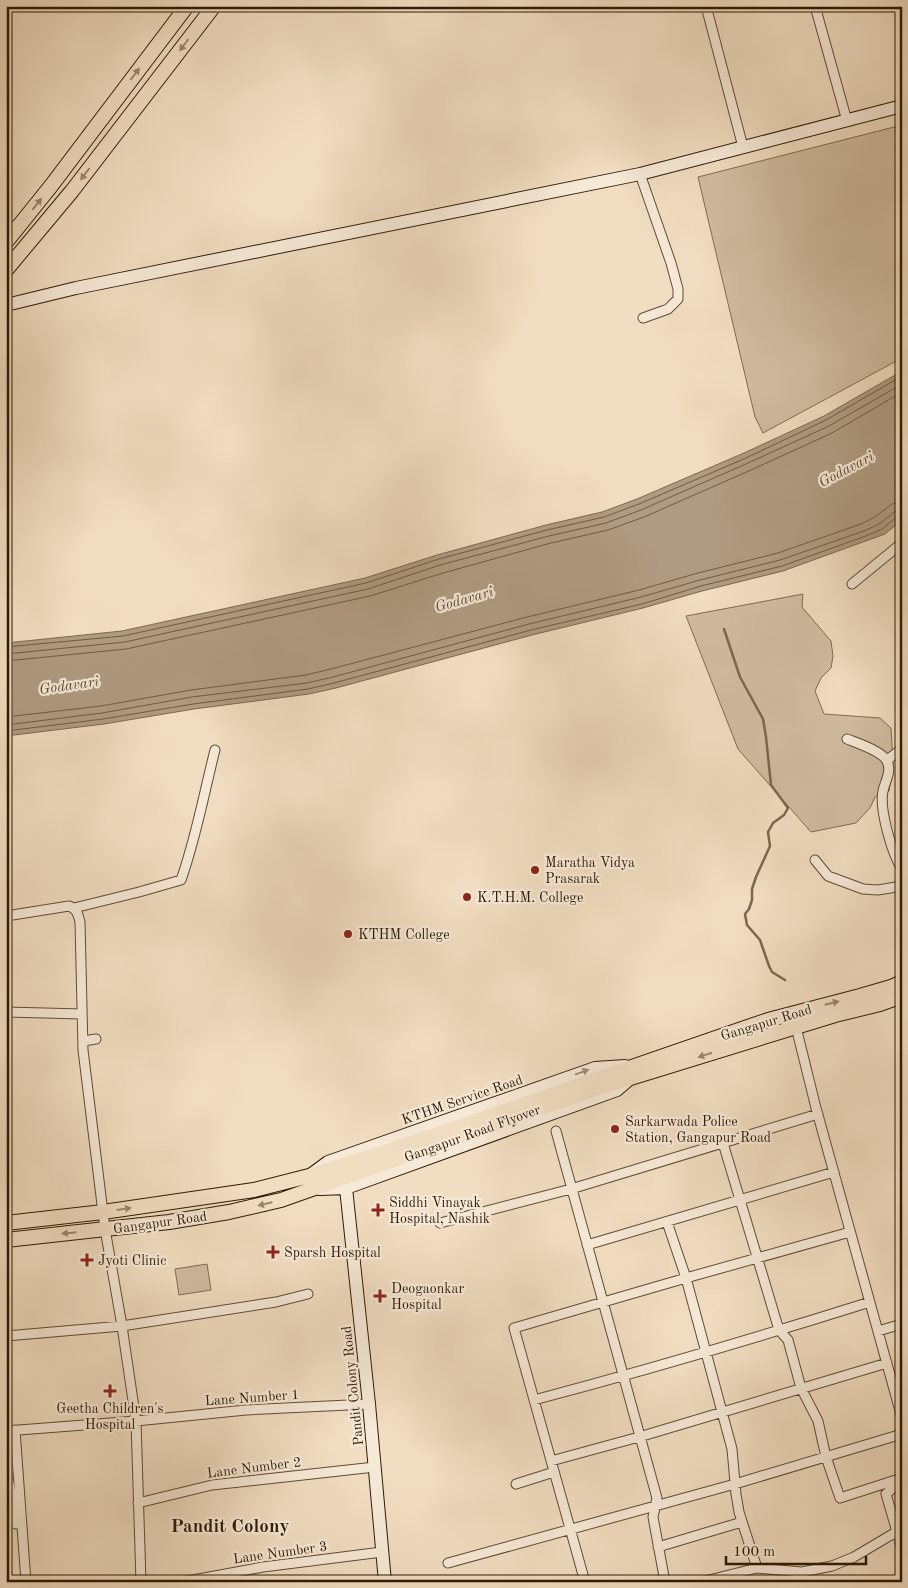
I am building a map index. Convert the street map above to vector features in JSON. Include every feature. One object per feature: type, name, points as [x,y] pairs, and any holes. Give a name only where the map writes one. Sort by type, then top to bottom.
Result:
[{"type":"main road","points":[[6,242],[51,186],[187,6]]},
{"type":"main road","points":[[6,270],[72,191],[214,6]]},
{"type":"main road","name":"Gangapur Road","points":[[632,1072],[792,1012],[860,996],[902,982]]},
{"type":"main road","name":"Gangapur Road","points":[[632,1072],[880,1004],[902,996]]},
{"type":"main road","name":"Gangapur Road Flyover","points":[[310,1183],[336,1180],[600,1082],[632,1072]]},
{"type":"main road","name":"Gangapur Road","points":[[6,1223],[103,1212],[310,1183]]},
{"type":"main road","name":"Gangapur Road","points":[[6,1240],[169,1222],[229,1212],[281,1200],[310,1183]]},
{"type":"street","points":[[706,6],[743,147]]},
{"type":"street","points":[[815,6],[847,121]]},
{"type":"street","points":[[6,305],[76,288],[640,174],[902,106]]},
{"type":"street","points":[[640,174],[671,262],[678,289],[678,299],[668,309],[643,318]]},
{"type":"street","points":[[852,584],[902,543]]},
{"type":"street","points":[[847,739],[881,754],[887,760],[889,772],[882,792],[884,818],[896,860],[902,869]]},
{"type":"street","points":[[887,760],[902,749]]},
{"type":"street","points":[[74,908],[181,880],[192,851],[215,750]]},
{"type":"street","points":[[814,860],[828,876],[863,889],[878,890],[902,886]]},
{"type":"street","points":[[6,916],[69,906],[78,912],[80,922],[83,1041],[105,1229],[136,1421],[141,1582]]},
{"type":"street","points":[[6,1012],[82,1014]]},
{"type":"street","points":[[792,1012],[818,1114],[902,1418]]},
{"type":"street","points":[[83,1041],[96,1039]]},
{"type":"street","name":"KTHM Service Road","points":[[310,1183],[328,1162],[594,1068],[632,1072]]},
{"type":"street","points":[[310,1183],[336,1180],[617,1090],[632,1072]]},
{"type":"street","points":[[440,1223],[571,1189],[818,1114]]},
{"type":"street","points":[[556,1131],[657,1498],[653,1517],[664,1582]]},
{"type":"street","points":[[723,1143],[778,1330],[788,1340],[801,1388],[818,1421],[826,1457],[840,1498],[902,1479]]},
{"type":"street","points":[[587,1245],[834,1172]]},
{"type":"street","name":"Pandit Colony Road","points":[[336,1180],[369,1404],[385,1582]]},
{"type":"street","points":[[667,1222],[686,1278],[723,1412],[732,1449],[739,1512],[757,1568]]},
{"type":"street","points":[[585,1582],[514,1328],[850,1232]]},
{"type":"street","points":[[6,1336],[122,1326],[276,1302],[308,1294]]},
{"type":"street","points":[[534,1400],[623,1376],[870,1302]]},
{"type":"street","points":[[878,1331],[902,1324]]},
{"type":"street","points":[[551,1461],[886,1363]]},
{"type":"street","name":"Lane Number 1","points":[[136,1421],[246,1410],[369,1404]]},
{"type":"street","points":[[26,1582],[10,1430],[136,1421]]},
{"type":"street","points":[[448,1563],[570,1528],[655,1507],[902,1434]]},
{"type":"street","name":"Lane Number 2","points":[[138,1503],[212,1485],[375,1467]]},
{"type":"street","points":[[516,1484],[554,1472]]},
{"type":"street","points":[[902,1479],[886,1494],[902,1549]]},
{"type":"street","points":[[9,1483],[17,1508]]},
{"type":"street","points":[[658,1546],[742,1522]]},
{"type":"street","points":[[6,1526],[19,1524]]},
{"type":"street","points":[[701,1582],[757,1568],[802,1572],[832,1566],[854,1557],[896,1532]]},
{"type":"street","name":"Lane Number 3","points":[[182,1582],[263,1567],[382,1552]]},
{"type":"shaded area","points":[[902,125],[902,358],[763,433],[755,417],[698,177]]},
{"type":"shaded area","points":[[803,594],[802,607],[831,641],[833,656],[831,668],[821,678],[815,691],[824,714],[880,718],[891,728],[893,763],[889,791],[875,797],[870,808],[856,823],[811,832],[738,749],[686,616]]},
{"type":"shaded area","points":[[207,1264],[211,1290],[179,1295],[175,1269]]},
{"type":"water","name":"Godavari","points":[[902,371],[902,520],[885,534],[783,571],[532,635],[336,688],[309,694],[194,709],[104,724],[6,736],[6,643],[122,631],[365,578],[437,555],[546,525],[602,512],[744,453],[824,416]]},
{"type":"waterway","points":[[724,629],[740,677],[763,719],[771,785],[788,808],[784,815],[773,823],[768,832],[770,846],[756,877],[752,889],[752,900],[745,914],[747,925],[760,940],[772,972],[785,980]]},
{"type":"place","name":"Maratha Vidya Prasarak","points":[[535,870]]},
{"type":"place","name":"K.T.H.M. College","points":[[467,897]]},
{"type":"place","name":"KTHM College","points":[[348,934]]},
{"type":"place","name":"Sarkarwada Police Station, Gangapur Road","points":[[615,1129]]},
{"type":"place","name":"Siddhi Vinayak Hospital, Nashik","points":[[378,1210]]},
{"type":"place","name":"Sparsh Hospital","points":[[273,1252]]},
{"type":"place","name":"Jyoti Clinic","points":[[87,1260]]},
{"type":"place","name":"Deogaonkar Hospital","points":[[380,1296]]},
{"type":"place","name":"Geetha Children's Hospital","points":[[110,1391]]},
{"type":"district","name":"Pandit Colony","points":[[230,1525]]}]
